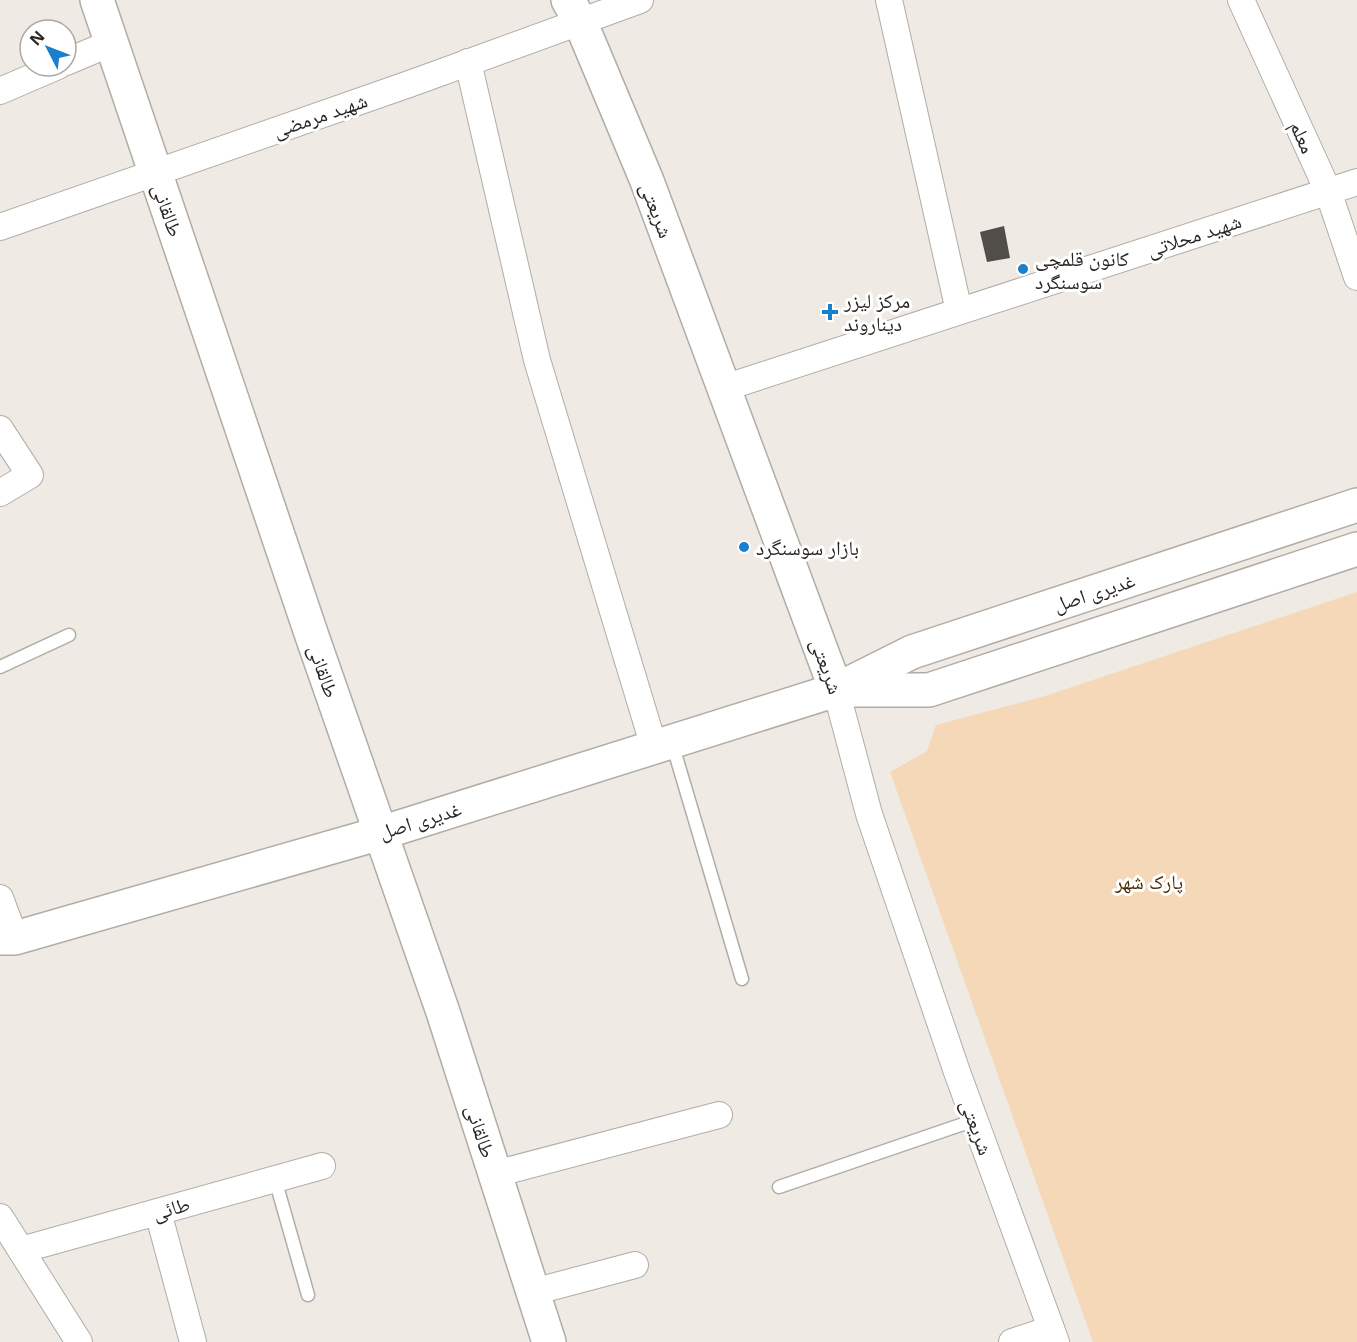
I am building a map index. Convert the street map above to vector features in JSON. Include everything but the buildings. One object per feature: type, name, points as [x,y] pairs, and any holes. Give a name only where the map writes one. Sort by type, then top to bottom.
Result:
[{"type":"street","name":"طالقانی","points":[[97,0],[308,625],[443,1012],[549,1342]]},
{"type":"street","name":"شهید مرمضی","points":[[0,227],[468,62],[574,11],[640,0]]},
{"type":"street","points":[[889,0],[959,311]]},
{"type":"street","name":"معلم","points":[[1241,0],[1328,191],[1357,277]]},
{"type":"street","name":"شریعتی","points":[[574,11],[646,180],[837,690],[869,814],[975,1120],[1054,1335]]},
{"type":"street","points":[[78,57],[111,43]]},
{"type":"street","points":[[468,62],[537,360],[662,745]]},
{"type":"street","points":[[0,91],[30,78]]},
{"type":"street","name":"شهید محلاتی","points":[[724,388],[1357,182]]},
{"type":"street","points":[[0,429],[30,475],[0,493]]},
{"type":"street","name":"غدیری اصل","points":[[7,938],[381,833],[837,690],[912,652],[1357,505]]},
{"type":"street","name":"غدیری اصل","points":[[837,690],[929,690],[1357,549]]},
{"type":"street","points":[[0,898],[7,938]]},
{"type":"street","points":[[495,1174],[719,1115]]},
{"type":"street","name":"طائی","points":[[21,1250],[322,1166]]},
{"type":"street","points":[[158,1212],[193,1342]]},
{"type":"street","points":[[0,1217],[79,1342]]},
{"type":"street","points":[[533,1292],[635,1265]]},
{"type":"street","points":[[1012,1342],[1054,1335]]},
{"type":"lane","points":[[0,667],[69,634]]},
{"type":"lane","points":[[662,745],[742,979]]},
{"type":"lane","points":[[779,1187],[975,1120]]},
{"type":"lane","points":[[275,1179],[308,1295]]},
{"type":"green space","name":"پارک شهر","points":[[1357,592],[1357,1342],[1093,1342],[890,772],[927,751],[936,725],[1045,696]]},
{"type":"place","name":"کانون قلمچی سوسنگرد","points":[[1023,269]]},
{"type":"place","name":"مرکز لیزر دیناروند","points":[[830,312]]},
{"type":"place","name":"بازار سوسنگرد","points":[[744,547]]}]
